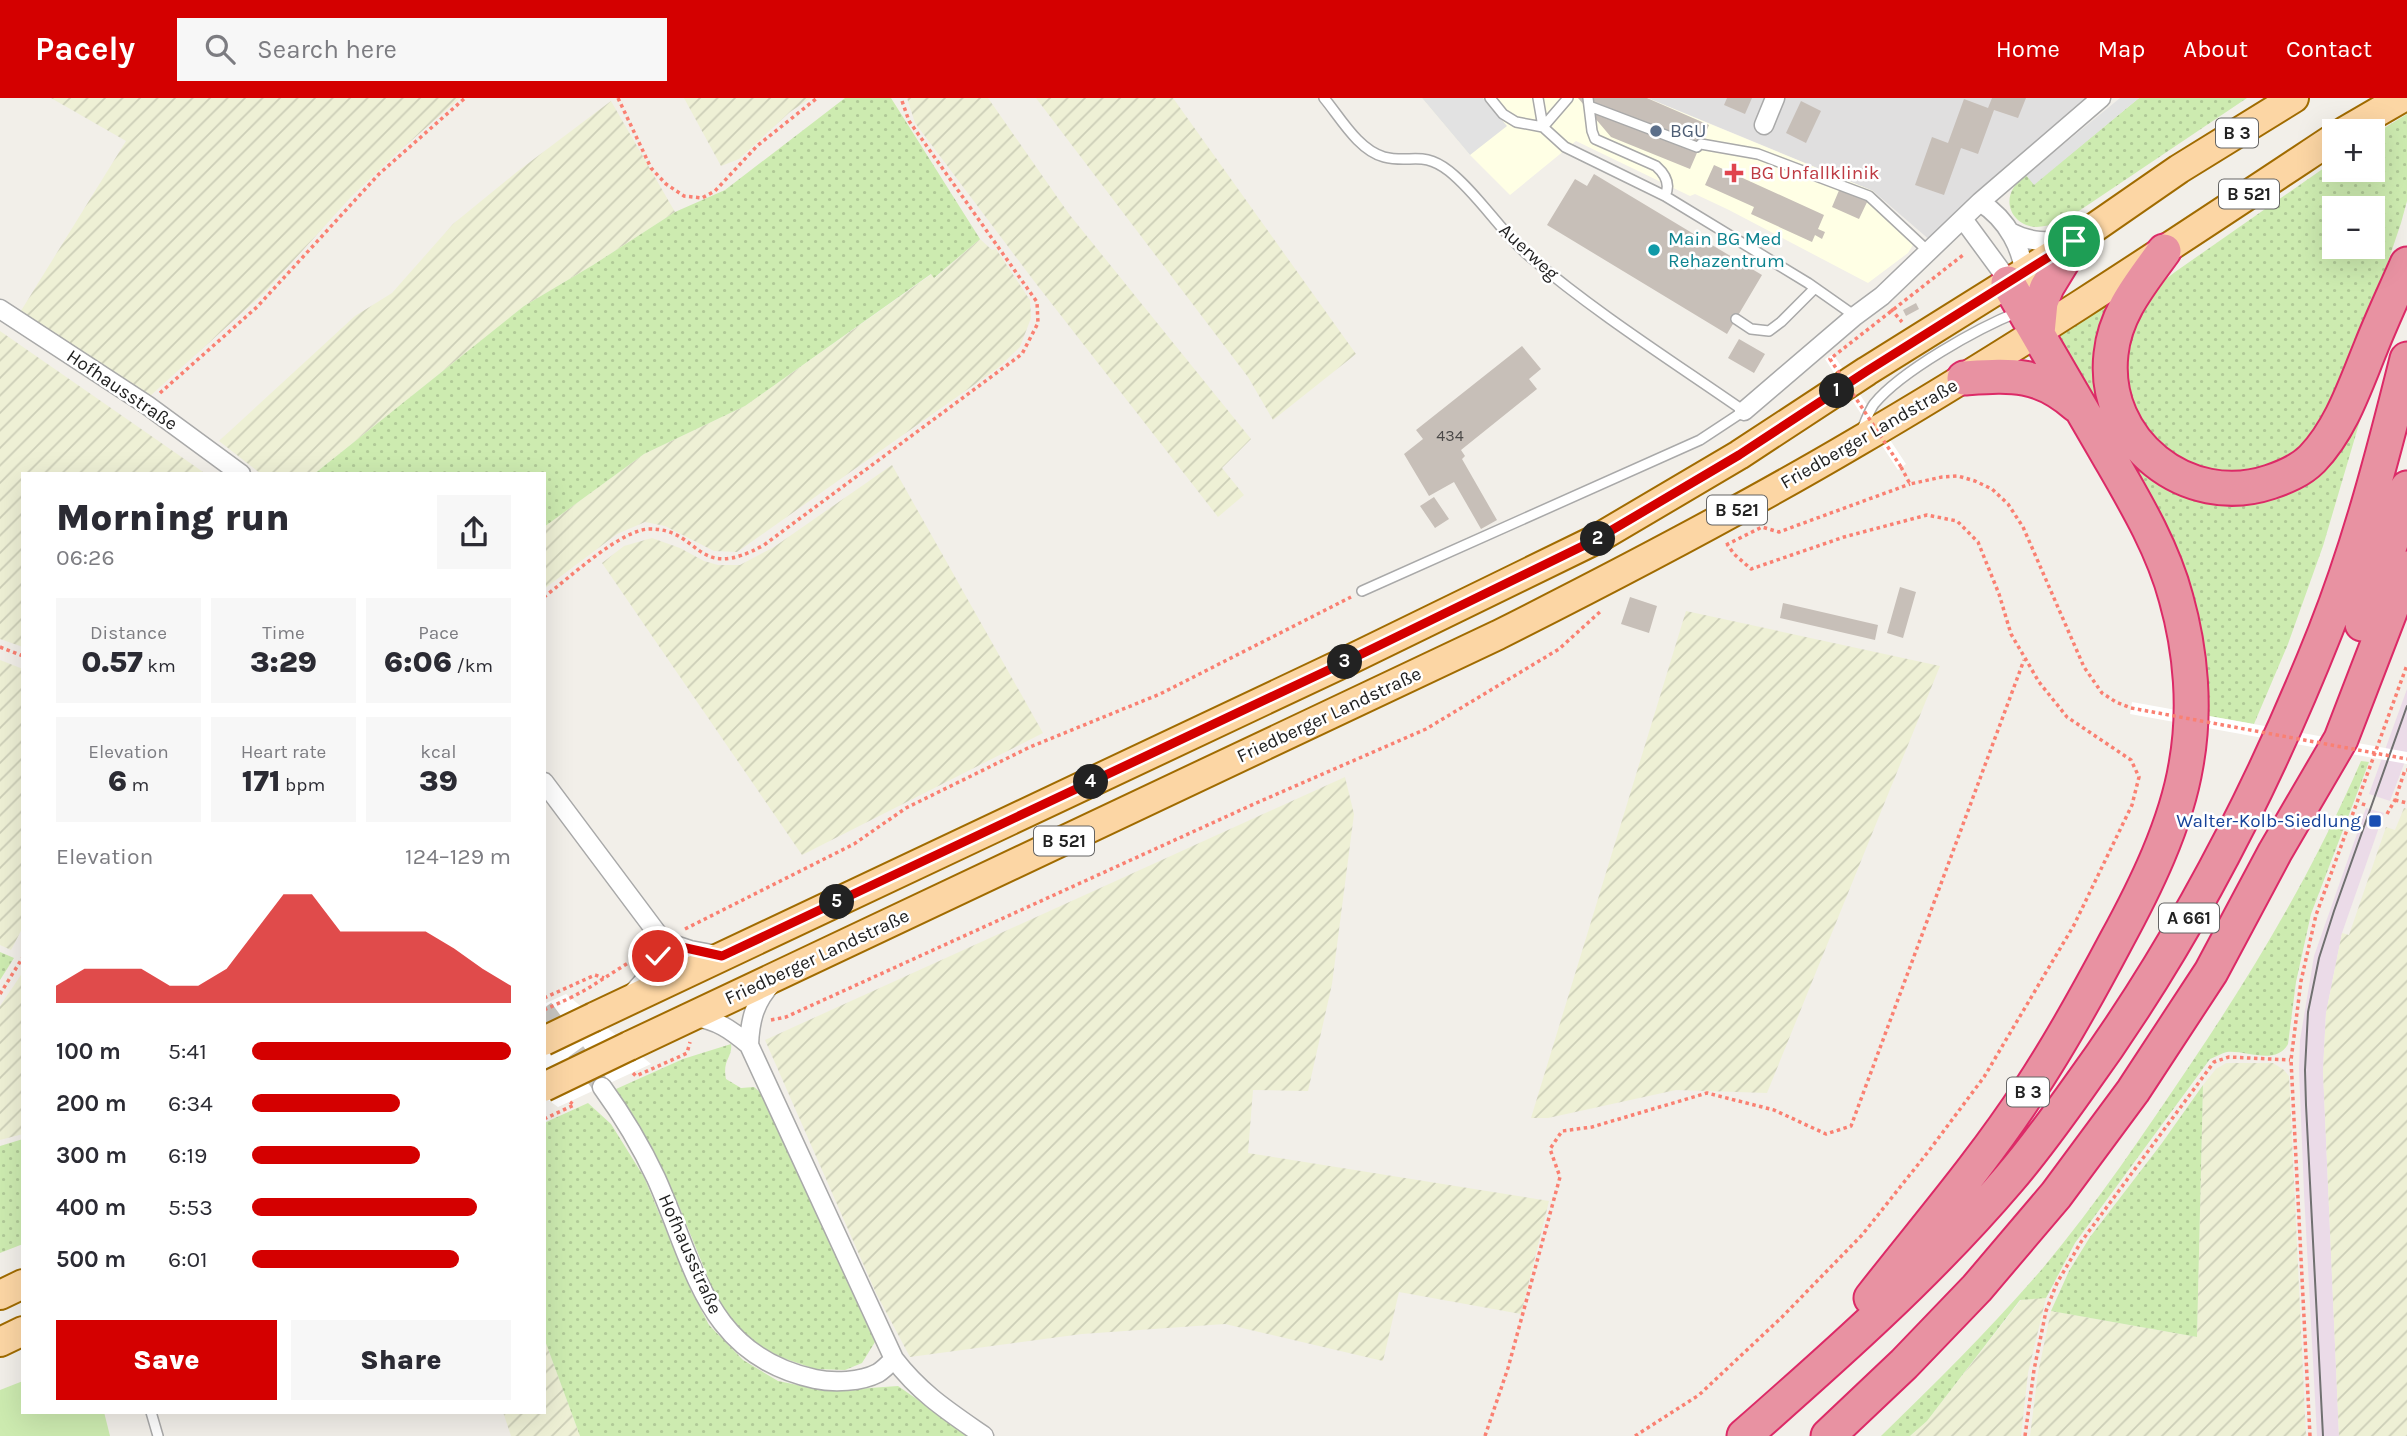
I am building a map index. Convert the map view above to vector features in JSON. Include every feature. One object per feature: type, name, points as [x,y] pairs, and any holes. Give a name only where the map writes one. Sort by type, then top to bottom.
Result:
[{"type":"highway","name":"B 3","points":[[2024,306],[2047,287],[2074,241]]},
{"type":"highway","points":[[2164,251],[2133,295],[2114,334],[2110,374],[2117,409],[2134,440],[2155,462],[2184,480],[2230,489],[2260,486],[2296,471],[2310,461],[2323,446],[2354,390],[2407,264]]},
{"type":"highway","points":[[2024,306],[2082,411]]},
{"type":"highway","name":"A 661","points":[[1744,1436],[1926,1268],[2010,1178],[2103,1054],[2174,945],[2246,811],[2326,630],[2382,455],[2407,359]]},
{"type":"highway","points":[[1964,378],[2008,376],[2041,381],[2055,388],[2082,411]]},
{"type":"highway","name":"B 3","points":[[1807,1380],[1990,1145],[2028,1092],[2094,981],[2130,913],[2158,854],[2177,803],[2186,768],[2191,706],[2188,664],[2176,597],[2155,543],[2133,498],[2082,411]]},
{"type":"highway","name":"A 661","points":[[1828,1436],[1904,1364],[1977,1288],[2056,1195],[2133,1091],[2211,972],[2275,852],[2338,691],[2391,543],[2407,488]]},
{"type":"highway","points":[[2275,852],[2341,739],[2407,568]]},
{"type":"main road","name":"B 3","points":[[2074,241],[2179,169],[2294,98]]},
{"type":"main road","points":[[2366,119],[2402,98]]},
{"type":"main road","name":"Friedberger Landstraße","points":[[546,1040],[1339,665],[1595,540],[1739,455],[2024,306],[2091,299],[2322,146]]},
{"type":"main road","name":"Friedberger Landstraße","points":[[546,1086],[631,1059],[691,1028],[778,976],[1510,629],[1700,530],[1964,378],[2024,306]]},
{"type":"main road","points":[[0,1295],[21,1285]]},
{"type":"main road","points":[[0,1342],[21,1332]]},
{"type":"street","points":[[1764,125],[1775,98]]},
{"type":"street","points":[[1744,411],[1882,296],[1980,202],[2101,98]]},
{"type":"street","points":[[1980,202],[1992,210],[2010,232],[2018,248],[2024,306]]},
{"type":"street","points":[[1963,219],[2024,306]]},
{"type":"street","points":[[2010,232],[2036,242],[2074,241]]},
{"type":"street","name":"Hofhausstraße","points":[[0,309],[147,405],[238,472]]},
{"type":"street","points":[[546,785],[663,940],[677,946],[722,956]]},
{"type":"street","points":[[626,1002],[649,975],[663,940]]},
{"type":"street","points":[[749,1045],[754,1011],[762,994],[778,976]]},
{"type":"street","points":[[691,1028],[715,1021],[731,1029],[749,1045],[894,1359],[911,1382],[984,1436]]},
{"type":"street","name":"Hofhausstraße","points":[[602,1087],[635,1136],[715,1315],[731,1336],[754,1355],[791,1374],[829,1382],[857,1379],[878,1373],[894,1359]]},
{"type":"lane","name":"Auerweg","points":[[1324,98],[1368,149],[1382,156],[1425,158],[1438,162],[1526,253],[1556,278],[1744,411]]},
{"type":"lane","points":[[1490,98],[1503,114],[1516,122],[1543,127],[1565,147],[1665,196],[1855,316]]},
{"type":"lane","points":[[1538,98],[1543,127]]},
{"type":"lane","points":[[1543,127],[1568,98]]},
{"type":"lane","points":[[1665,196],[1668,191],[1667,182],[1656,166],[1595,139],[1589,102],[1699,145],[1758,154],[1869,196],[1929,252]]},
{"type":"lane","points":[[1735,319],[1751,329],[1769,331],[1782,322],[1814,289]]},
{"type":"lane","points":[[1855,443],[1873,405],[1910,373],[1991,322],[2024,306]]},
{"type":"lane","points":[[1362,591],[1700,440],[1744,411]]},
{"type":"lane","points":[[152,1414],[158,1436]]},
{"type":"path","points":[[147,405],[257,307],[379,174],[465,98]]},
{"type":"path","points":[[618,98],[651,168],[666,184],[684,196],[702,198],[715,191],[757,146],[817,98]]},
{"type":"path","points":[[546,595],[612,545],[648,529],[671,533],[709,558],[725,561],[744,556],[774,537],[1022,354],[1038,323],[1037,302],[909,121],[901,98]]},
{"type":"path","points":[[1910,484],[1830,359],[1963,255]]},
{"type":"path","points":[[1716,550],[1762,527],[1779,532],[1910,484],[1958,476],[1975,481],[1992,489],[2008,504],[2023,527],[2084,667],[2102,693],[2131,708],[2407,759]]},
{"type":"path","points":[[1635,1436],[1699,1395],[1782,1317],[1863,1235],[1983,1077],[2074,925],[2132,805],[2139,777],[2130,760],[2067,717],[2039,682],[2011,634],[1978,541],[1957,521],[1927,515],[1844,537],[1751,569],[1727,544]]},
{"type":"path","points":[[546,1009],[604,978],[663,940],[854,844],[906,808],[1030,747],[1160,694],[1362,591]]},
{"type":"path","points":[[750,1025],[786,1017],[1254,804],[1426,729],[1559,649],[1606,606]]},
{"type":"path","points":[[0,647],[21,655]]},
{"type":"path","points":[[1486,1436],[1508,1368],[1560,1177],[1550,1149],[1562,1131],[1592,1128],[1707,1093],[1774,1110],[1826,1134],[1850,1126],[2025,658]]},
{"type":"path","points":[[2310,1436],[2291,1060],[2301,981],[2316,915],[2407,665]]},
{"type":"path","points":[[2387,814],[2395,800],[2405,769],[2407,770]]},
{"type":"path","points":[[2363,806],[2365,800]]},
{"type":"path","points":[[2395,800],[2407,803]]},
{"type":"path","points":[[0,994],[21,960]]},
{"type":"path","points":[[546,997],[594,975],[604,978]]},
{"type":"path","points":[[551,995],[555,999]]},
{"type":"path","points":[[631,1059],[636,1076],[687,1053],[691,1028]]},
{"type":"path","points":[[2025,1436],[2046,1311],[2057,1283],[2081,1242],[2214,1062],[2229,1057],[2291,1060]]},
{"type":"path","points":[[546,1118],[574,1105],[570,1102]]},
{"type":"shaded area","points":[[51,98],[460,98],[351,197],[265,292],[149,397],[19,314],[126,141]]},
{"type":"shaded area","points":[[684,98],[811,98],[790,112],[739,159],[721,166]]},
{"type":"shaded area","points":[[907,98],[988,98],[1069,214],[1251,439],[1222,468],[1244,495],[1218,517],[915,123]]},
{"type":"shaded area","points":[[1036,98],[1173,98],[1356,354],[1273,420],[1248,377]]},
{"type":"shaded area","name":"BG Unfallklinik","points":[[1422,98],[1647,98],[1873,191],[1916,240],[1908,253],[1868,283],[1729,210],[1695,194],[1690,196],[1576,141],[1510,195],[1470,155]]},
{"type":"shaded area","points":[[1422,98],[1483,98],[1507,126],[1470,155]]},
{"type":"shaded area","points":[[1648,98],[2112,98],[1939,248],[1873,191]]},
{"type":"shaded area","points":[[2120,98],[2139,98],[2034,185],[2026,175]]},
{"type":"shaded area","points":[[611,101],[675,212],[524,306],[316,472],[258,472],[219,441],[355,316],[392,293],[453,224]]},
{"type":"shaded area","points":[[980,239],[992,250],[996,249],[1030,300],[1031,318],[1020,347],[998,368],[737,552],[714,551],[665,526],[645,522],[617,534],[546,587],[546,526],[644,454],[745,406],[932,274],[935,278]]},
{"type":"shaded area","points":[[0,331],[203,472],[21,472],[21,646],[0,639]]},
{"type":"shaded area","points":[[892,465],[1043,733],[802,855],[602,563],[624,546],[652,538],[680,548],[704,561],[718,565],[740,565],[774,547]]},
{"type":"shaded area","points":[[1686,611],[1940,666],[1767,1093],[1676,1090],[1548,1118],[1531,1118]]},
{"type":"shaded area","points":[[0,660],[21,668],[21,931],[11,950],[0,945]]},
{"type":"shaded area","points":[[2407,689],[2407,756],[2390,801],[2369,794]]},
{"type":"shaded area","points":[[1345,777],[1354,814],[1332,984],[1308,1091],[1253,1090],[1248,1153],[1549,1201],[1521,1314],[1399,1292],[1383,1361],[1225,1324],[1082,1334],[910,1357],[876,1293],[765,1040]]},
{"type":"shaded area","points":[[2366,808],[2384,813],[2342,933],[2326,1013],[2323,1071],[2339,1436],[2317,1436],[2304,1193],[2300,1040],[2314,956]]},
{"type":"shaded area","points":[[2404,808],[2407,809],[2407,1436],[2339,1436],[2323,1071],[2326,1013],[2342,933],[2349,935],[2386,827],[2395,830]]},
{"type":"shaded area","points":[[21,975],[21,1135],[0,1140],[0,1006]]},
{"type":"shaded area","points":[[2226,1063],[2273,1063],[2289,1076],[2306,1436],[2030,1436],[2038,1373],[2051,1311],[2197,1337],[2203,1085],[2216,1069]]},
{"type":"shaded area","points":[[2046,1298],[2028,1373],[2021,1436],[1910,1436],[1927,1421],[2021,1300]]},
{"type":"shaded area","points":[[546,1343],[580,1436],[511,1436],[504,1414],[546,1414]]},
{"type":"green space","points":[[845,98],[891,98],[980,239],[934,278],[931,274],[745,406],[644,454],[546,526],[546,472],[316,472],[524,306],[675,212],[725,190]]},
{"type":"green space","points":[[2139,98],[2247,98],[2064,221],[2036,227],[2017,219],[2009,201],[2018,182],[2026,175],[2034,184]]},
{"type":"green space","points":[[2407,114],[2407,201],[2401,223],[2358,351],[2307,452],[2245,482],[2184,472],[2124,412],[2129,320],[2147,294],[2322,169],[2322,182],[2385,182],[2385,128]]},
{"type":"green space","points":[[2135,284],[2112,322],[2136,459],[2275,492],[2379,356],[2323,546],[2288,644],[2254,724],[2202,715],[2199,654],[2053,337]]},
{"type":"green space","points":[[2361,761],[2369,762],[2311,914],[2296,982],[2288,1044],[2283,1051],[2268,1056],[2227,1052],[2210,1059],[2075,1243],[2046,1298],[2020,1300],[1927,1421],[1910,1436],[1881,1436],[2024,1290],[2120,1167],[2262,952],[2324,840]]},
{"type":"green space","points":[[0,952],[14,958],[0,980]]},
{"type":"green space","points":[[731,1044],[725,1067],[726,1079],[741,1088],[754,1087],[760,1092],[875,1342],[862,1363],[845,1370],[815,1369],[780,1357],[740,1335],[717,1300],[677,1201],[616,1089],[683,1059]]},
{"type":"green space","points":[[2203,1085],[2197,1337],[2051,1311],[2069,1271],[2090,1237]]},
{"type":"green space","points":[[588,1103],[611,1124],[644,1177],[691,1290],[709,1325],[743,1360],[778,1381],[827,1391],[898,1386],[970,1436],[580,1436],[546,1343],[546,1122]]},
{"type":"green space","points":[[21,1140],[21,1245],[0,1253],[0,1146]]},
{"type":"green space","points":[[21,1382],[21,1414],[104,1414],[110,1436],[0,1436],[0,1390]]},
{"type":"pier","points":[[1833,354],[1906,464],[1898,470],[1825,359]]},
{"type":"pier","points":[[2132,702],[2407,752],[2407,764],[2130,714]]},
{"type":"pier","points":[[566,994],[651,1064],[558,1107],[546,1098],[546,1003]]},
{"type":"building","name":"BGU","points":[[1578,98],[1647,98],[1709,125],[1690,169],[1611,137]]},
{"type":"building","points":[[1727,98],[1752,98],[1745,114],[1724,105]]},
{"type":"building","points":[[1992,98],[2026,98],[2018,118],[1994,110],[1978,154],[1961,148],[1944,195],[1915,185],[1932,137],[1948,143],[1964,99],[1988,108]]},
{"type":"building","points":[[1801,101],[1821,111],[1806,143],[1786,133]]},
{"type":"building","points":[[1714,165],[1824,215],[1818,229],[1825,232],[1822,239],[1815,235],[1812,242],[1751,214],[1754,207],[1705,185]]},
{"type":"building","name":"Main BG Med Rehazentrum","points":[[1594,174],[1762,275],[1727,334],[1547,225],[1575,179],[1587,186]]},
{"type":"building","points":[[1840,188],[1868,200],[1859,219],[1832,207]]},
{"type":"building","points":[[1916,303],[1919,309],[1906,316],[1903,310]]},
{"type":"building","points":[[1739,339],[1765,354],[1754,373],[1728,358]]},
{"type":"building","points":[[1522,346],[1541,369],[1529,379],[1537,389],[1461,450],[1465,456],[1462,459],[1497,520],[1481,529],[1454,482],[1429,496],[1404,454],[1423,439],[1416,430]]},
{"type":"building","points":[[1434,497],[1449,519],[1435,528],[1420,506]]},
{"type":"building","points":[[1900,587],[1916,592],[1903,638],[1887,633]]},
{"type":"building","points":[[1630,597],[1657,606],[1649,633],[1621,624]]},
{"type":"building","points":[[1783,603],[1878,625],[1875,640],[1780,618]]},
{"type":"tunnel","points":[[546,1011],[602,1087]]},
{"type":"tram line","points":[[2323,1436],[2306,1105],[2308,1012],[2319,958],[2334,911],[2407,706]]},
{"type":"place","name":"BGU","points":[[1656,131]]},
{"type":"place","name":"BG Unfallklinik","points":[[1734,173]]},
{"type":"place","name":"Main BG Med Rehazentrum","points":[[1654,250]]},
{"type":"place","name":"Walter-Kolb-Siedlung","points":[[2375,821]]},
{"type":"route","points":[[658,956],[663,940],[677,946],[722,956],[1339,665],[1595,540],[1739,455],[2074,241]]}]
